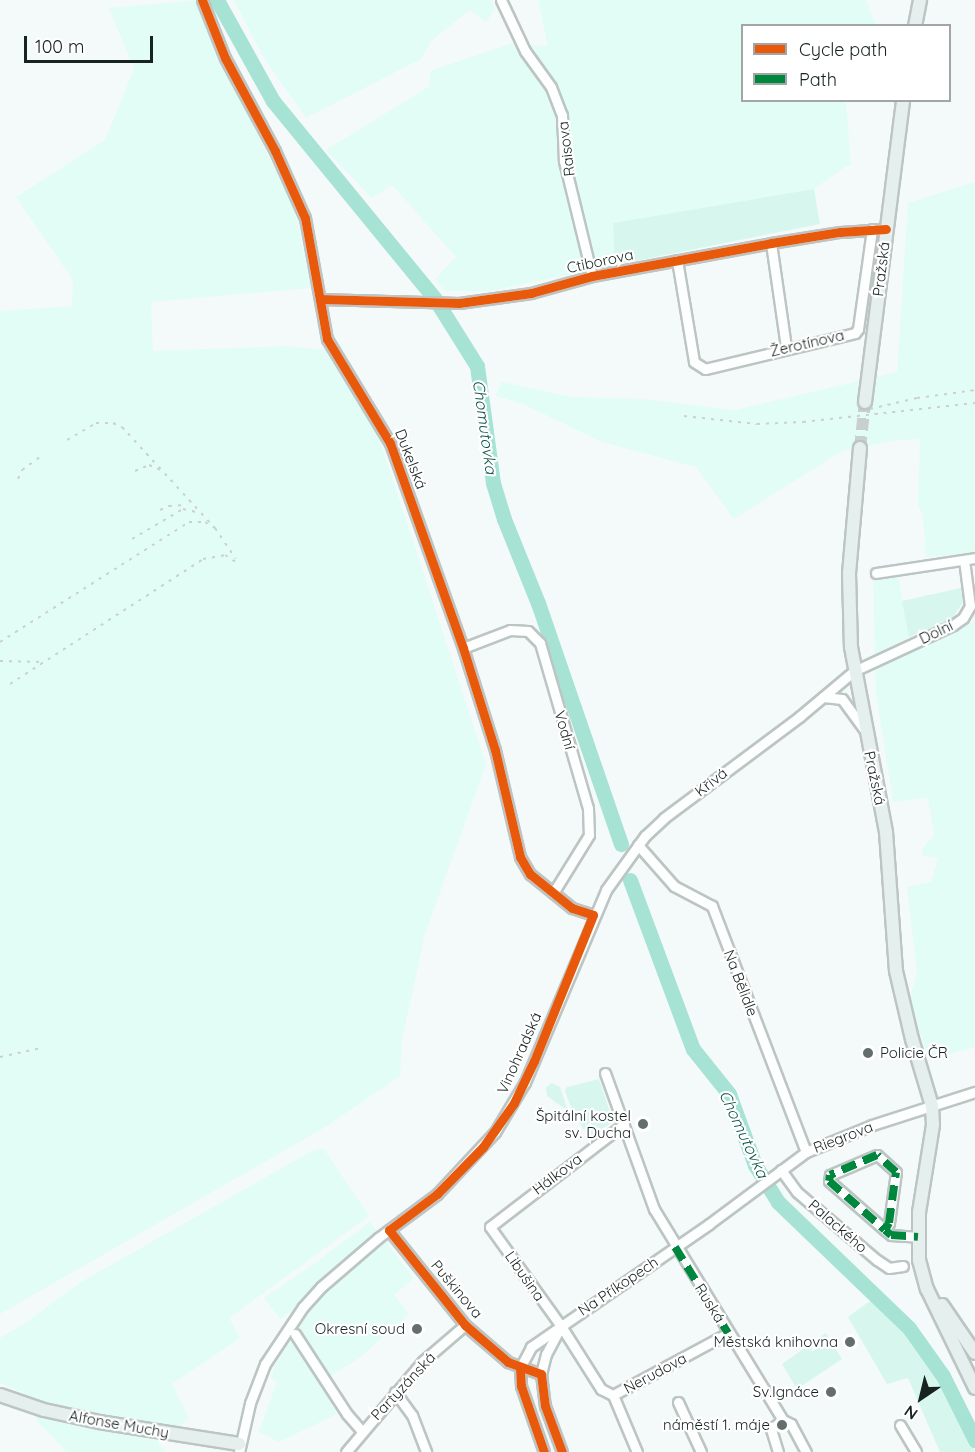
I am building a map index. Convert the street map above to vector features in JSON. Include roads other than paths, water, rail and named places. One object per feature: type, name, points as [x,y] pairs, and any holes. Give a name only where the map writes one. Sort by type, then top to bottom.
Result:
[{"type":"main road","points":[[915,24],[920,0]]},
{"type":"main road","name":"Pražská","points":[[865,402],[903,102]]},
{"type":"main road","name":"Pražská","points":[[860,448],[849,573],[854,671],[886,832],[896,971],[912,1039],[932,1106]]},
{"type":"main road","points":[[932,1106],[933,1125],[919,1212],[919,1260],[927,1289],[975,1388]]},
{"type":"main road","points":[[924,1276],[975,1353]]},
{"type":"main road","name":"Alfonse Muchy","points":[[0,1395],[44,1410],[239,1448]]},
{"type":"street","name":"Dukelská","points":[[202,0],[225,58],[275,151],[305,218],[327,339],[390,442],[463,648],[495,750],[520,857],[530,874],[553,893],[572,908],[593,915]]},
{"type":"street","name":"Raisova","points":[[501,0],[525,51],[551,87],[562,115],[564,161],[592,276]]},
{"type":"street","name":"Ctiborova","points":[[320,298],[459,303],[531,293],[592,276],[771,243],[872,229],[886,230]]},
{"type":"street","name":"Žerotínova","points":[[677,260],[694,362],[705,369],[786,347],[855,333],[858,329],[872,229]]},
{"type":"street","points":[[771,243],[786,347]]},
{"type":"street","points":[[876,573],[975,558]]},
{"type":"street","name":"Dolní","points":[[854,671],[953,625],[963,618],[969,606],[964,560]]},
{"type":"street","name":"Vodní","points":[[463,648],[510,630],[528,631],[540,643],[588,808],[589,835],[553,893]]},
{"type":"street","name":"Křivá","points":[[593,915],[616,874],[664,818],[854,671]]},
{"type":"street","points":[[823,697],[842,699],[864,729]]},
{"type":"street","name":"Na Bělidle","points":[[639,845],[674,886],[712,906],[806,1152]]},
{"type":"street","name":"Vinohradská","points":[[239,1448],[264,1364],[287,1327],[321,1287],[388,1230],[437,1194],[483,1148],[514,1103],[534,1061],[593,915]]},
{"type":"street","points":[[605,1073],[654,1209],[675,1247]]},
{"type":"street","name":"Riegrova","points":[[675,1247],[806,1152],[975,1092]]},
{"type":"street","name":"Hálkova","points":[[490,1227],[624,1124]]},
{"type":"street","name":"Palackého","points":[[885,1230],[889,1223],[896,1172],[877,1155],[830,1175],[829,1181],[885,1230],[891,1235],[918,1237]]},
{"type":"street","name":"Palackého","points":[[781,1170],[797,1192],[884,1265],[895,1269],[903,1266]]},
{"type":"street","name":"Libušina","points":[[490,1227],[561,1326],[601,1389],[614,1395]]},
{"type":"street","name":"Puškinova","points":[[388,1230],[465,1325],[497,1355],[520,1368],[541,1374]]},
{"type":"street","name":"Na Příkopech","points":[[520,1368],[531,1347],[675,1247]]},
{"type":"street","name":"Ruská","points":[[675,1247],[783,1420]]},
{"type":"street","name":"Partyzánská","points":[[346,1452],[423,1361],[465,1325]]},
{"type":"street","name":"Na Příkopech","points":[[561,1326],[546,1354],[541,1374],[545,1406],[562,1452]]},
{"type":"street","name":"Nerudova","points":[[614,1395],[728,1333]]},
{"type":"street","points":[[295,1334],[347,1414],[362,1431]]},
{"type":"street","points":[[520,1368],[521,1386],[544,1452]]},
{"type":"street","points":[[395,1392],[412,1415],[426,1452]]},
{"type":"street","points":[[614,1395],[637,1452]]},
{"type":"street","points":[[678,1402],[701,1452]]},
{"type":"street","points":[[778,1452],[771,1429],[783,1420],[790,1424],[806,1452]]},
{"type":"street","points":[[900,1425],[916,1452]]},
{"type":"waterway","name":"Chomutovka","points":[[217,0],[273,101],[435,299],[477,366],[493,483],[504,519],[538,603],[621,844]]},
{"type":"waterway","name":"Chomutovka","points":[[630,880],[693,1049],[729,1094],[755,1165],[778,1202],[909,1328],[943,1376],[975,1440]]},
{"type":"tunnel","points":[[860,448],[865,402]]},
{"type":"railway","points":[[870,409],[917,398],[975,390]]},
{"type":"railway","points":[[684,416],[757,424],[803,422],[975,403]]},
{"type":"railway","points":[[67,440],[96,423],[113,423],[122,427],[215,528],[236,559]]},
{"type":"railway","points":[[18,479],[22,470],[41,456]]},
{"type":"railway","points":[[135,471],[149,465],[161,470]]},
{"type":"railway","points":[[160,510],[169,506],[185,505]]},
{"type":"railway","points":[[132,539],[183,509],[200,513]]},
{"type":"railway","points":[[0,642],[189,522],[205,522],[215,528]]},
{"type":"railway","points":[[10,684],[203,559],[225,555],[239,564]]},
{"type":"railway","points":[[0,661],[43,662]]},
{"type":"railway","points":[[0,1057],[41,1048]]},
{"type":"place","name":"Policie ČR","points":[[868,1053]]},
{"type":"place","name":"Špitální kostel sv. Ducha","points":[[643,1124]]},
{"type":"place","name":"Okresní soud","points":[[417,1329]]},
{"type":"place","name":"Městská knihovna","points":[[850,1342]]},
{"type":"place","name":"Sv.Ignáce","points":[[831,1392]]},
{"type":"place","name":"náměstí 1. máje","points":[[782,1425]]}]
